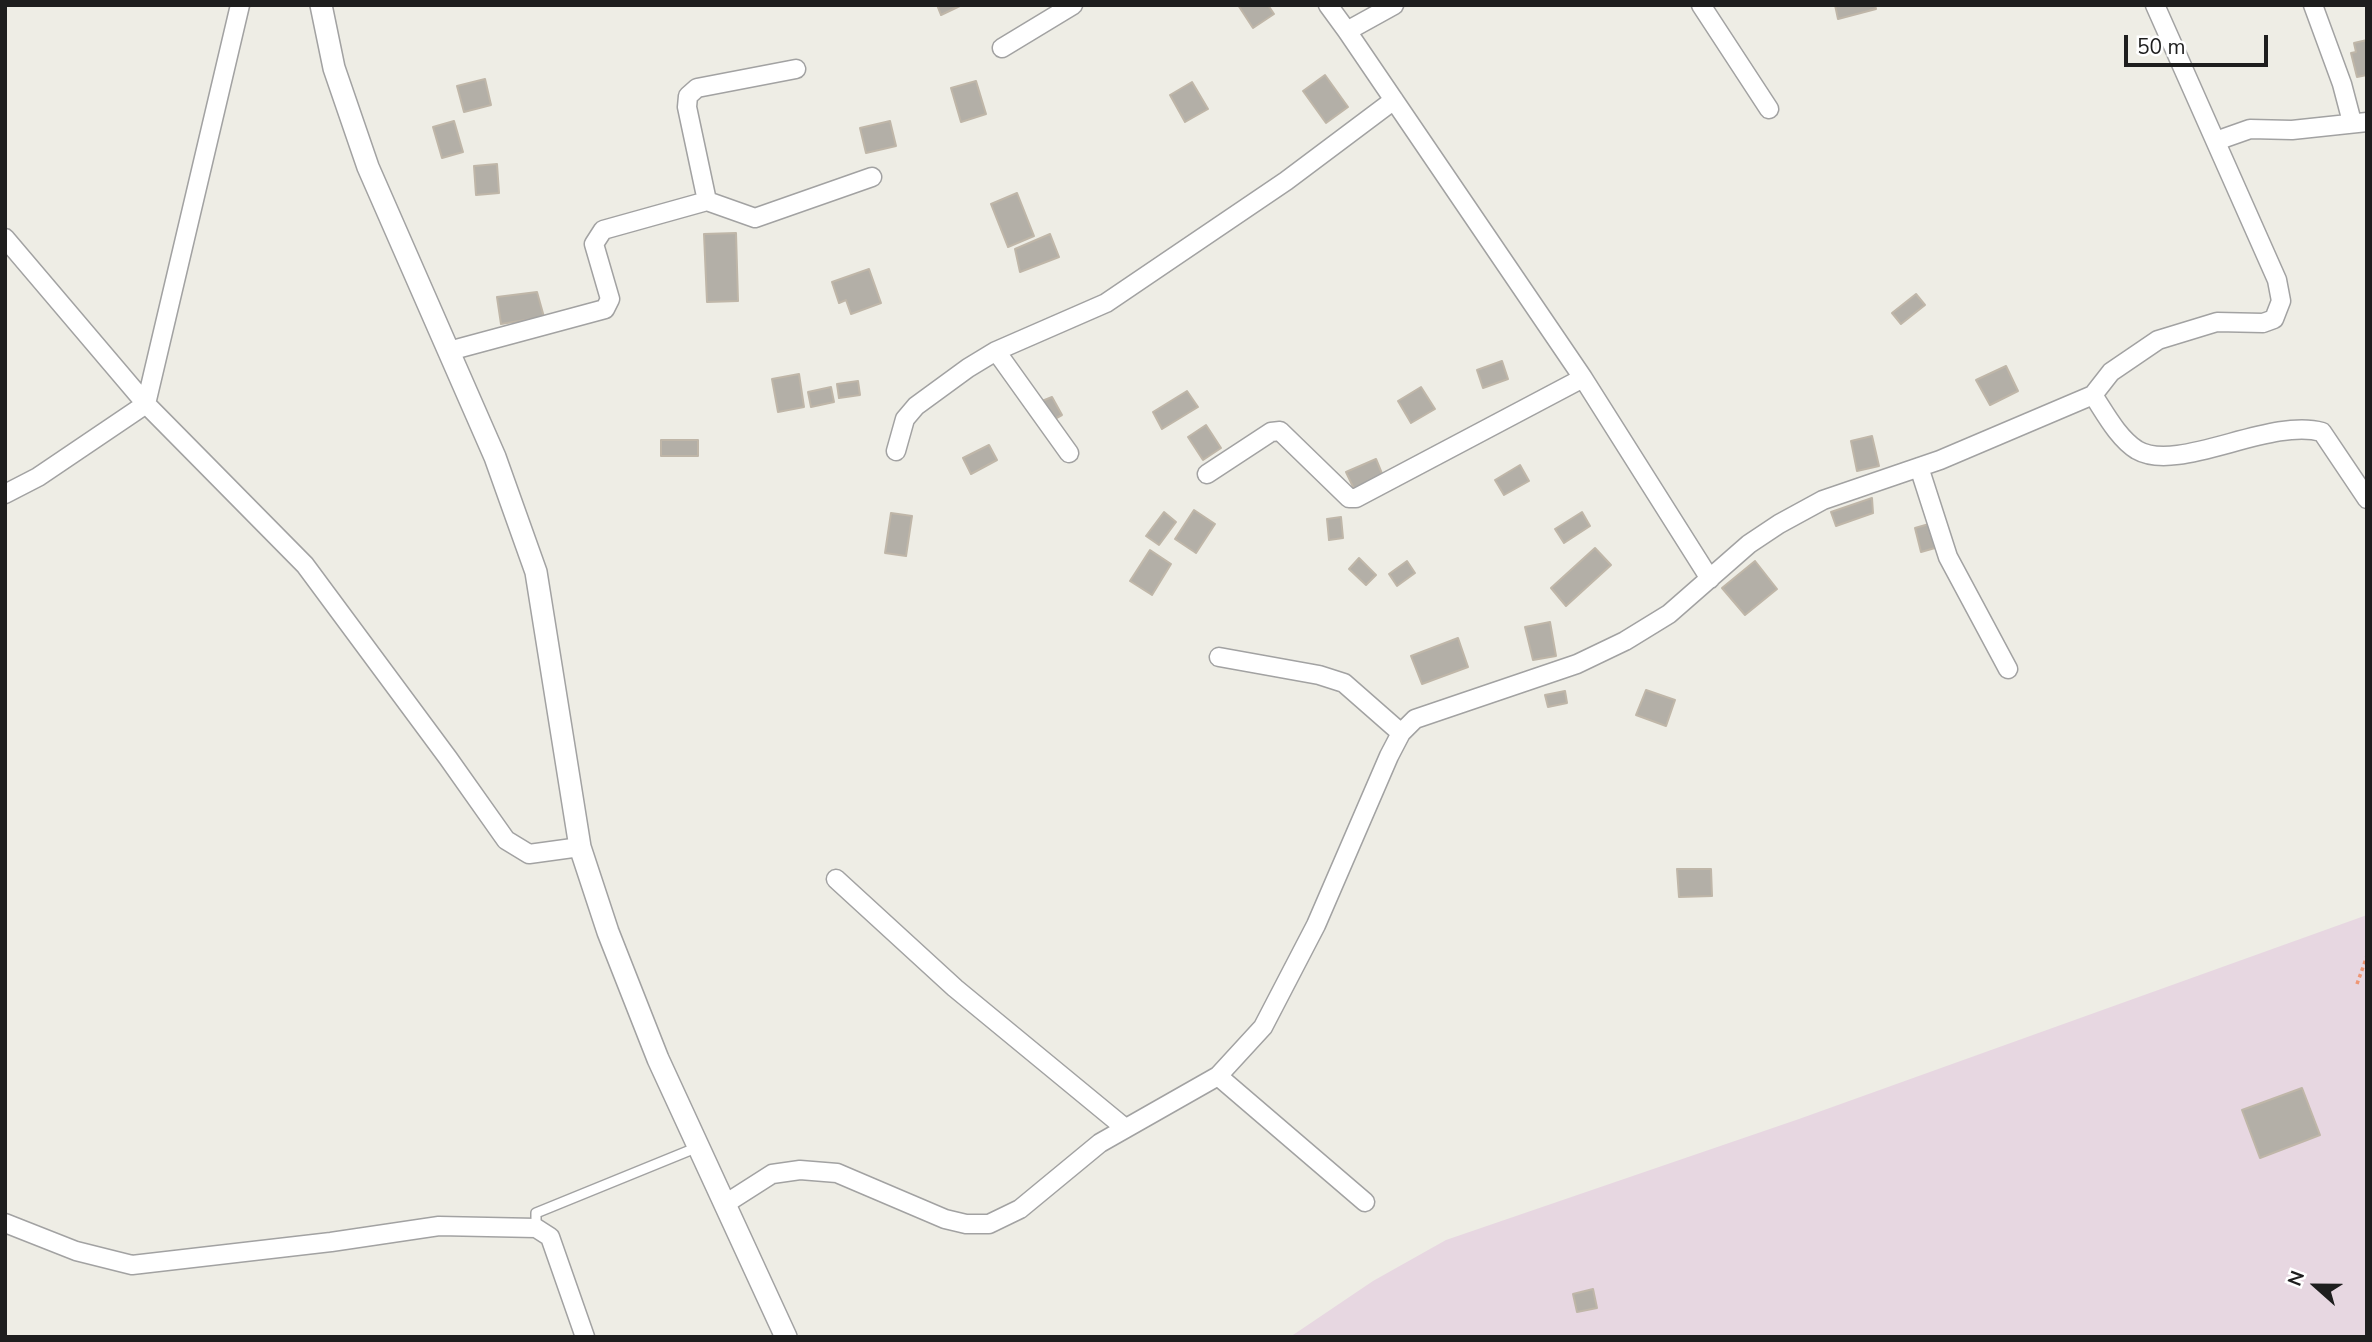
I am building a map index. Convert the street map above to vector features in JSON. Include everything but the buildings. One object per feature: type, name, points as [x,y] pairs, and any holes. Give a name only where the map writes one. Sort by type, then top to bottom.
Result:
[{"type":"street","points":[[5,494],[58,464],[146,404],[240,5]]},
{"type":"street","points":[[321,5],[334,68],[368,167],[495,457],[536,572],[580,847],[608,932],[657,1059],[786,1337]]},
{"type":"street","points":[[1002,48],[1073,5]]},
{"type":"street","points":[[1328,5],[1583,378],[1710,579]]},
{"type":"street","points":[[1347,30],[1394,5]]},
{"type":"street","points":[[1701,5],[1769,109]]},
{"type":"street","points":[[725,1204],[772,1174],[812,1171],[836,1173],[945,1219],[966,1224],[989,1224],[1020,1209],[1100,1143],[1218,1076],[1263,1027],[1316,925],[1401,733],[1415,719],[1577,664],[1625,641],[1669,614],[1749,544],[1801,512],[1823,500],[2008,433],[2093,395],[2111,372],[2158,340],[2217,322],[2263,323],[2274,319],[2280,311],[2277,279],[2155,5]]},
{"type":"street","points":[[2216,141],[2250,129],[2292,130],[2359,122],[2313,5]]},
{"type":"street","points":[[707,201],[687,107],[688,96],[697,88],[796,69]]},
{"type":"street","points":[[896,451],[905,419],[916,406],[968,368],[996,351],[1106,303],[1286,181],[1394,100]]},
{"type":"street","points":[[449,351],[605,309],[610,299],[594,244],[603,230],[707,201],[755,218],[872,177]]},
{"type":"street","points":[[5,238],[146,404],[305,565],[506,841],[529,854],[580,847]]},
{"type":"street","points":[[996,351],[1069,453]]},
{"type":"street","points":[[1207,474],[1271,432],[1280,431],[1349,498],[1356,498],[1583,378]]},
{"type":"street","points":[[2093,395],[2124,439],[2137,450],[2147,453],[2164,455],[2192,451],[2283,430],[2322,432],[2367,499]]},
{"type":"street","points":[[1919,467],[1948,557],[2008,669]]},
{"type":"street","points":[[1219,657],[1344,683],[1401,733]]},
{"type":"street","points":[[836,879],[955,988],[1125,1128]]},
{"type":"street","points":[[1218,1076],[1365,1202]]},
{"type":"street","points":[[5,1223],[76,1251],[132,1265],[331,1242],[439,1226],[536,1228],[550,1237],[585,1337]]},
{"type":"lane","points":[[536,1228],[536,1213],[698,1147]]},
{"type":"path","points":[[2357,984],[2367,957]]},
{"type":"shaded area","points":[[2367,915],[2367,1337],[1290,1337],[1373,1281],[1446,1240],[1799,1119]]}]
